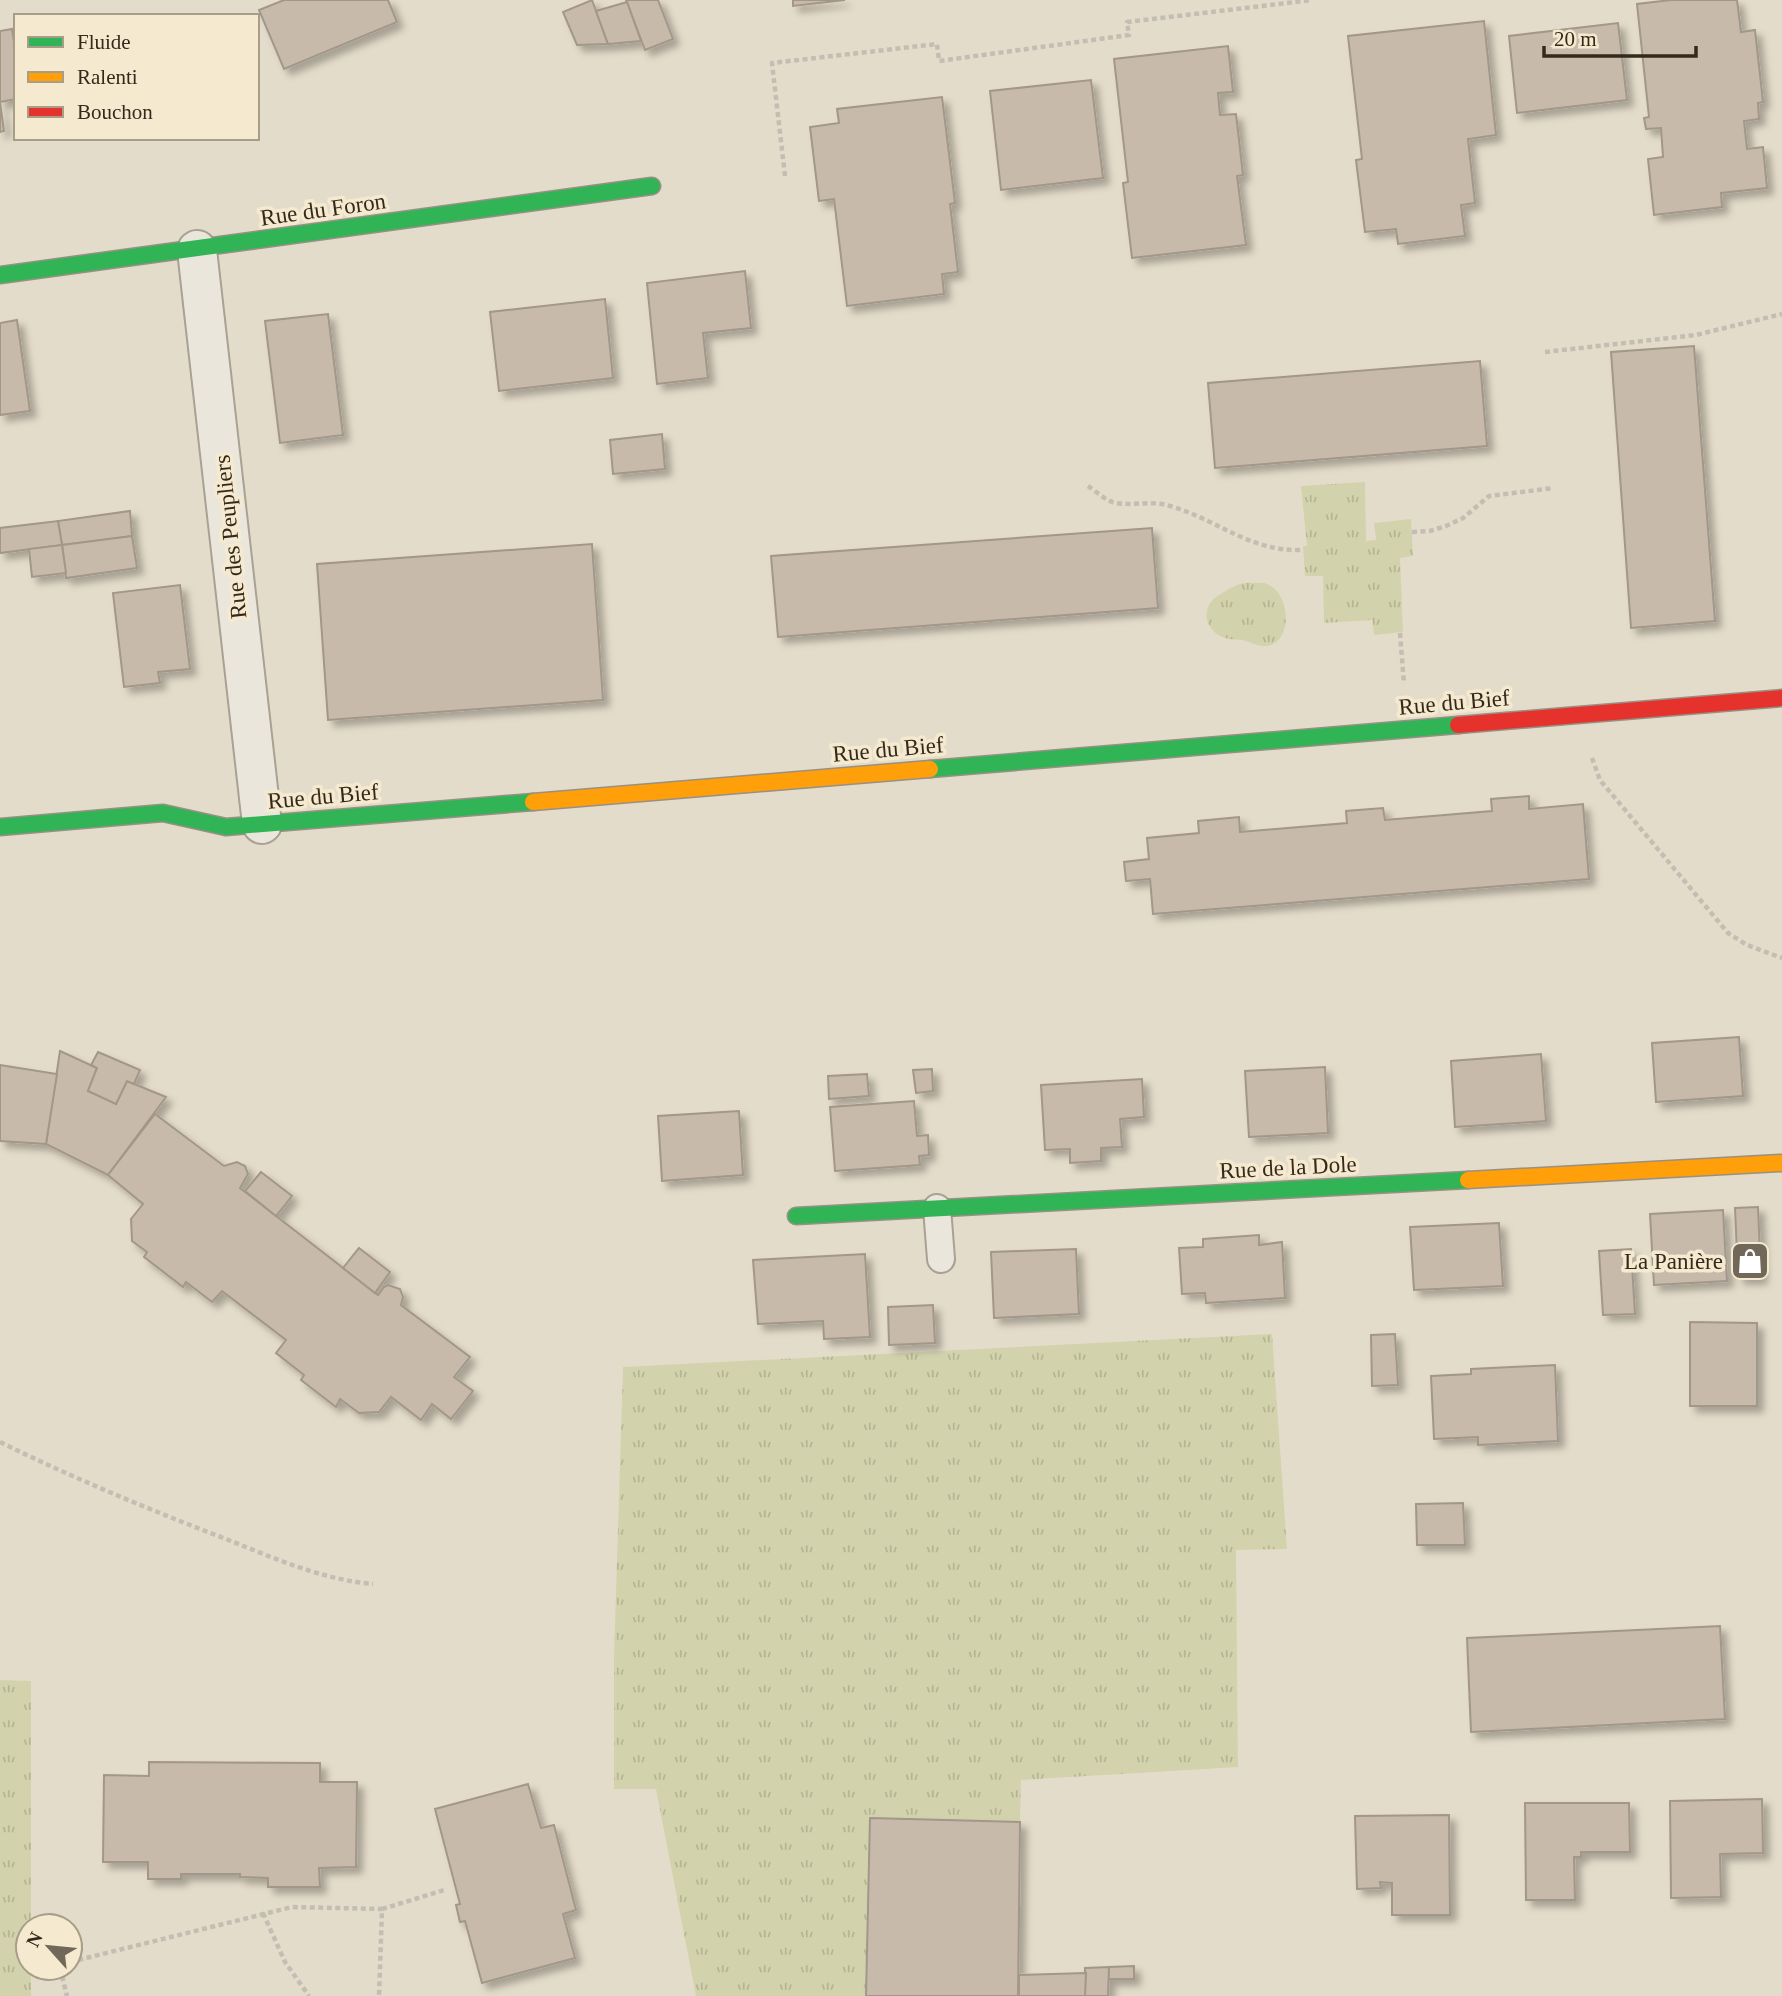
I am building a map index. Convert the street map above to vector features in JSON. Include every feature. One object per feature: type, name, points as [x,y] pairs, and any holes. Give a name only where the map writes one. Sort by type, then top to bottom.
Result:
[{"type":"street","name":"Rue du Foron","points":[[0,275],[652,186]]},
{"type":"street","name":"Rue des Peupliers","points":[[197,250],[262,824]]},
{"type":"street","name":"Rue du Bief","points":[[0,827],[163,813],[226,827],[1782,698]]},
{"type":"street","name":"Rue de la Dole","points":[[796,1216],[1782,1163]]},
{"type":"lane","points":[[937,1208],[941,1259]]},
{"type":"path","points":[[785,176],[772,63],[937,44],[939,61],[1129,35],[1127,22],[1311,0]]},
{"type":"path","points":[[1545,352],[1696,335],[1782,314]]},
{"type":"path","points":[[1088,486],[1114,503],[1157,502],[1199,516],[1250,542],[1278,549],[1303,550]]},
{"type":"path","points":[[1412,532],[1430,531],[1464,518],[1489,496],[1554,488]]},
{"type":"path","points":[[1590,714],[1591,755],[1600,780],[1728,933],[1746,945],[1782,958]]},
{"type":"path","points":[[0,1443],[55,1469],[285,1562],[351,1582],[373,1584]]},
{"type":"path","points":[[84,1958],[292,1907],[382,1909],[444,1890]]},
{"type":"path","points":[[379,1996],[382,1909]]},
{"type":"path","points":[[263,1913],[285,1962],[309,1996]]},
{"type":"green space","points":[[1365,482],[1366,541],[1376,540],[1374,523],[1411,519],[1413,556],[1400,558],[1403,632],[1374,635],[1372,620],[1324,623],[1323,576],[1305,576],[1303,546],[1307,546],[1301,486]]},
{"type":"green space","points":[[1264,583],[1273,587],[1284,604],[1285,625],[1276,642],[1260,646],[1224,638],[1210,627],[1207,609],[1212,601],[1237,585]]},
{"type":"green space","points":[[1272,1334],[1287,1549],[1236,1550],[1238,1767],[1021,1780],[1020,1822],[870,1818],[866,1996],[696,1996],[656,1789],[614,1789],[614,1657],[623,1367]]},
{"type":"green space","points":[[0,1680],[31,1681],[31,1912],[14,1912],[14,1982],[31,1982],[31,1996],[0,1996]]},
{"type":"building","points":[[284,0],[388,0],[397,22],[284,69],[259,10]]},
{"type":"building","points":[[592,0],[608,44],[577,45],[563,12]]},
{"type":"building","points":[[626,0],[658,0],[673,39],[645,50]]},
{"type":"building","points":[[793,0],[845,0],[793,6]]},
{"type":"building","points":[[1671,0],[1737,0],[1741,32],[1755,30],[1763,102],[1758,103],[1759,119],[1744,121],[1747,149],[1763,147],[1767,188],[1721,193],[1722,207],[1654,215],[1648,159],[1663,157],[1661,128],[1646,129],[1644,118],[1649,117],[1637,4]]},
{"type":"building","points":[[627,2],[641,41],[608,44],[596,11]]},
{"type":"building","points":[[1484,21],[1496,135],[1468,139],[1475,203],[1461,205],[1465,236],[1398,244],[1396,229],[1365,232],[1356,160],[1362,159],[1348,36]]},
{"type":"building","points":[[1618,23],[1627,100],[1517,113],[1509,36]]},
{"type":"building","points":[[12,29],[14,42],[14,99],[0,102],[0,31]]},
{"type":"building","points":[[1228,46],[1233,92],[1218,93],[1220,115],[1236,114],[1243,175],[1237,176],[1246,245],[1132,258],[1123,183],[1128,182],[1114,59]]},
{"type":"building","points":[[1091,80],[1103,178],[1001,190],[990,91]]},
{"type":"building","points":[[942,97],[955,203],[950,204],[958,272],[942,274],[944,294],[847,306],[834,199],[819,201],[810,127],[839,123],[837,109]]},
{"type":"building","points":[[0,102],[4,131],[0,132]]},
{"type":"building","points":[[745,271],[751,328],[703,333],[708,378],[657,384],[647,283]]},
{"type":"building","points":[[605,299],[613,378],[499,391],[490,312]]},
{"type":"building","points":[[328,314],[343,435],[280,443],[265,321]]},
{"type":"building","points":[[17,320],[30,411],[0,415],[0,323]]},
{"type":"building","points":[[1694,346],[1715,621],[1631,628],[1611,352]]},
{"type":"building","points":[[1480,361],[1487,446],[1215,468],[1208,383]]},
{"type":"building","points":[[662,434],[665,469],[613,474],[610,440]]},
{"type":"building","points":[[130,511],[132,536],[62,545],[58,521]]},
{"type":"building","points":[[58,521],[62,545],[0,553],[0,528]]},
{"type":"building","points":[[1152,528],[1158,608],[778,637],[771,556]]},
{"type":"building","points":[[132,536],[137,568],[66,578],[62,545]]},
{"type":"building","points":[[592,544],[603,700],[328,720],[317,564]]},
{"type":"building","points":[[62,545],[66,573],[32,577],[29,549]]},
{"type":"building","points":[[180,585],[190,669],[158,672],[160,683],[124,687],[113,593]]},
{"type":"building","points":[[1529,796],[1529,809],[1583,804],[1589,879],[1153,914],[1150,879],[1126,881],[1124,862],[1149,859],[1147,838],[1199,833],[1198,821],[1239,817],[1240,832],[1347,823],[1346,811],[1383,808],[1385,820],[1492,811],[1491,799]]},
{"type":"building","points":[[1739,1037],[1743,1096],[1656,1102],[1652,1043]]},
{"type":"building","points":[[60,1051],[97,1068],[88,1091],[116,1104],[127,1081],[166,1097],[108,1175],[46,1144]]},
{"type":"building","points":[[98,1052],[140,1070],[134,1084],[127,1081],[116,1104],[88,1091],[97,1068],[91,1065]]},
{"type":"building","points":[[1541,1054],[1546,1121],[1455,1127],[1451,1061]]},
{"type":"building","points":[[0,1065],[57,1074],[46,1144],[0,1141]]},
{"type":"building","points":[[1325,1067],[1328,1133],[1249,1137],[1245,1071]]},
{"type":"building","points":[[932,1069],[933,1091],[916,1093],[913,1070]]},
{"type":"building","points":[[867,1074],[869,1096],[829,1099],[828,1076]]},
{"type":"building","points":[[1142,1079],[1144,1117],[1120,1119],[1122,1147],[1101,1148],[1101,1161],[1070,1163],[1070,1149],[1045,1150],[1041,1085]]},
{"type":"building","points":[[914,1101],[917,1136],[928,1135],[929,1155],[919,1156],[920,1165],[835,1171],[830,1107]]},
{"type":"building","points":[[739,1111],[743,1175],[662,1181],[658,1116]]},
{"type":"building","points":[[155,1114],[224,1166],[237,1162],[245,1166],[248,1174],[240,1188],[378,1295],[388,1285],[400,1289],[403,1297],[401,1305],[470,1357],[454,1377],[473,1391],[451,1419],[432,1404],[421,1420],[391,1397],[379,1412],[359,1413],[340,1399],[336,1407],[301,1380],[304,1375],[276,1353],[286,1340],[222,1291],[212,1302],[186,1282],[183,1287],[144,1257],[147,1252],[132,1241],[131,1219],[143,1204],[108,1175]]},
{"type":"building","points":[[261,1172],[292,1196],[276,1216],[245,1191]]},
{"type":"building","points":[[1758,1207],[1761,1278],[1738,1278],[1735,1208]]},
{"type":"building","points":[[1723,1210],[1727,1281],[1654,1285],[1650,1214]]},
{"type":"building","points":[[1499,1223],[1503,1286],[1414,1290],[1410,1227]]},
{"type":"building","points":[[1259,1235],[1259,1245],[1282,1242],[1285,1298],[1206,1303],[1205,1293],[1182,1294],[1179,1248],[1203,1247],[1203,1239]]},
{"type":"building","points":[[359,1248],[390,1272],[375,1293],[343,1268]]},
{"type":"building","points":[[1076,1249],[1079,1314],[994,1318],[991,1252]]},
{"type":"building","points":[[1631,1249],[1635,1314],[1603,1315],[1599,1251]]},
{"type":"building","points":[[865,1254],[870,1337],[824,1339],[823,1321],[758,1324],[753,1260]]},
{"type":"building","points":[[933,1305],[935,1343],[889,1345],[888,1307]]},
{"type":"building","points":[[1690,1322],[1757,1323],[1757,1406],[1690,1406]]},
{"type":"building","points":[[1395,1334],[1398,1385],[1372,1386],[1371,1335]]},
{"type":"building","points":[[1555,1365],[1558,1441],[1478,1445],[1478,1437],[1434,1439],[1431,1376],[1471,1374],[1471,1369]]},
{"type":"building","points":[[1463,1503],[1465,1545],[1417,1545],[1416,1504]]},
{"type":"building","points":[[1720,1626],[1725,1719],[1471,1732],[1467,1638]]},
{"type":"building","points":[[149,1762],[320,1763],[320,1782],[357,1782],[356,1867],[319,1868],[320,1887],[268,1887],[268,1878],[240,1877],[240,1874],[181,1874],[181,1879],[148,1879],[148,1862],[103,1862],[104,1775],[149,1776]]},
{"type":"building","points":[[528,1784],[541,1828],[554,1825],[576,1910],[563,1914],[575,1958],[482,1983],[465,1921],[460,1922],[456,1905],[460,1904],[435,1809]]},
{"type":"building","points":[[1762,1799],[1763,1853],[1720,1854],[1721,1897],[1671,1898],[1670,1801]]},
{"type":"building","points":[[1525,1803],[1629,1803],[1630,1852],[1581,1852],[1581,1857],[1574,1857],[1575,1900],[1526,1900]]},
{"type":"building","points":[[1449,1815],[1450,1915],[1392,1915],[1392,1883],[1380,1882],[1381,1888],[1357,1889],[1355,1816]]},
{"type":"building","points":[[870,1818],[1020,1822],[1018,1996],[866,1996]]},
{"type":"building","points":[[1134,1966],[1134,1979],[1108,1979],[1109,1967]]},
{"type":"building","points":[[1109,1967],[1108,1996],[1085,1996],[1085,1968]]},
{"type":"building","points":[[1086,1973],[1085,1996],[1019,1996],[1019,1975]]},
{"type":"traffic: fast","points":[[0,275],[652,186]]},
{"type":"traffic: fast","points":[[930,769],[1458,725]]},
{"type":"traffic: fast","points":[[0,827],[163,813],[226,827],[533,802]]},
{"type":"traffic: fast","points":[[796,1216],[1468,1180]]},
{"type":"traffic: slow","points":[[533,802],[930,769]]},
{"type":"traffic: slow","points":[[1468,1180],[1782,1163]]},
{"type":"traffic: jam","points":[[1458,725],[1782,698]]},
{"type":"place","name":"La Panière","points":[[1750,1261]]}]
